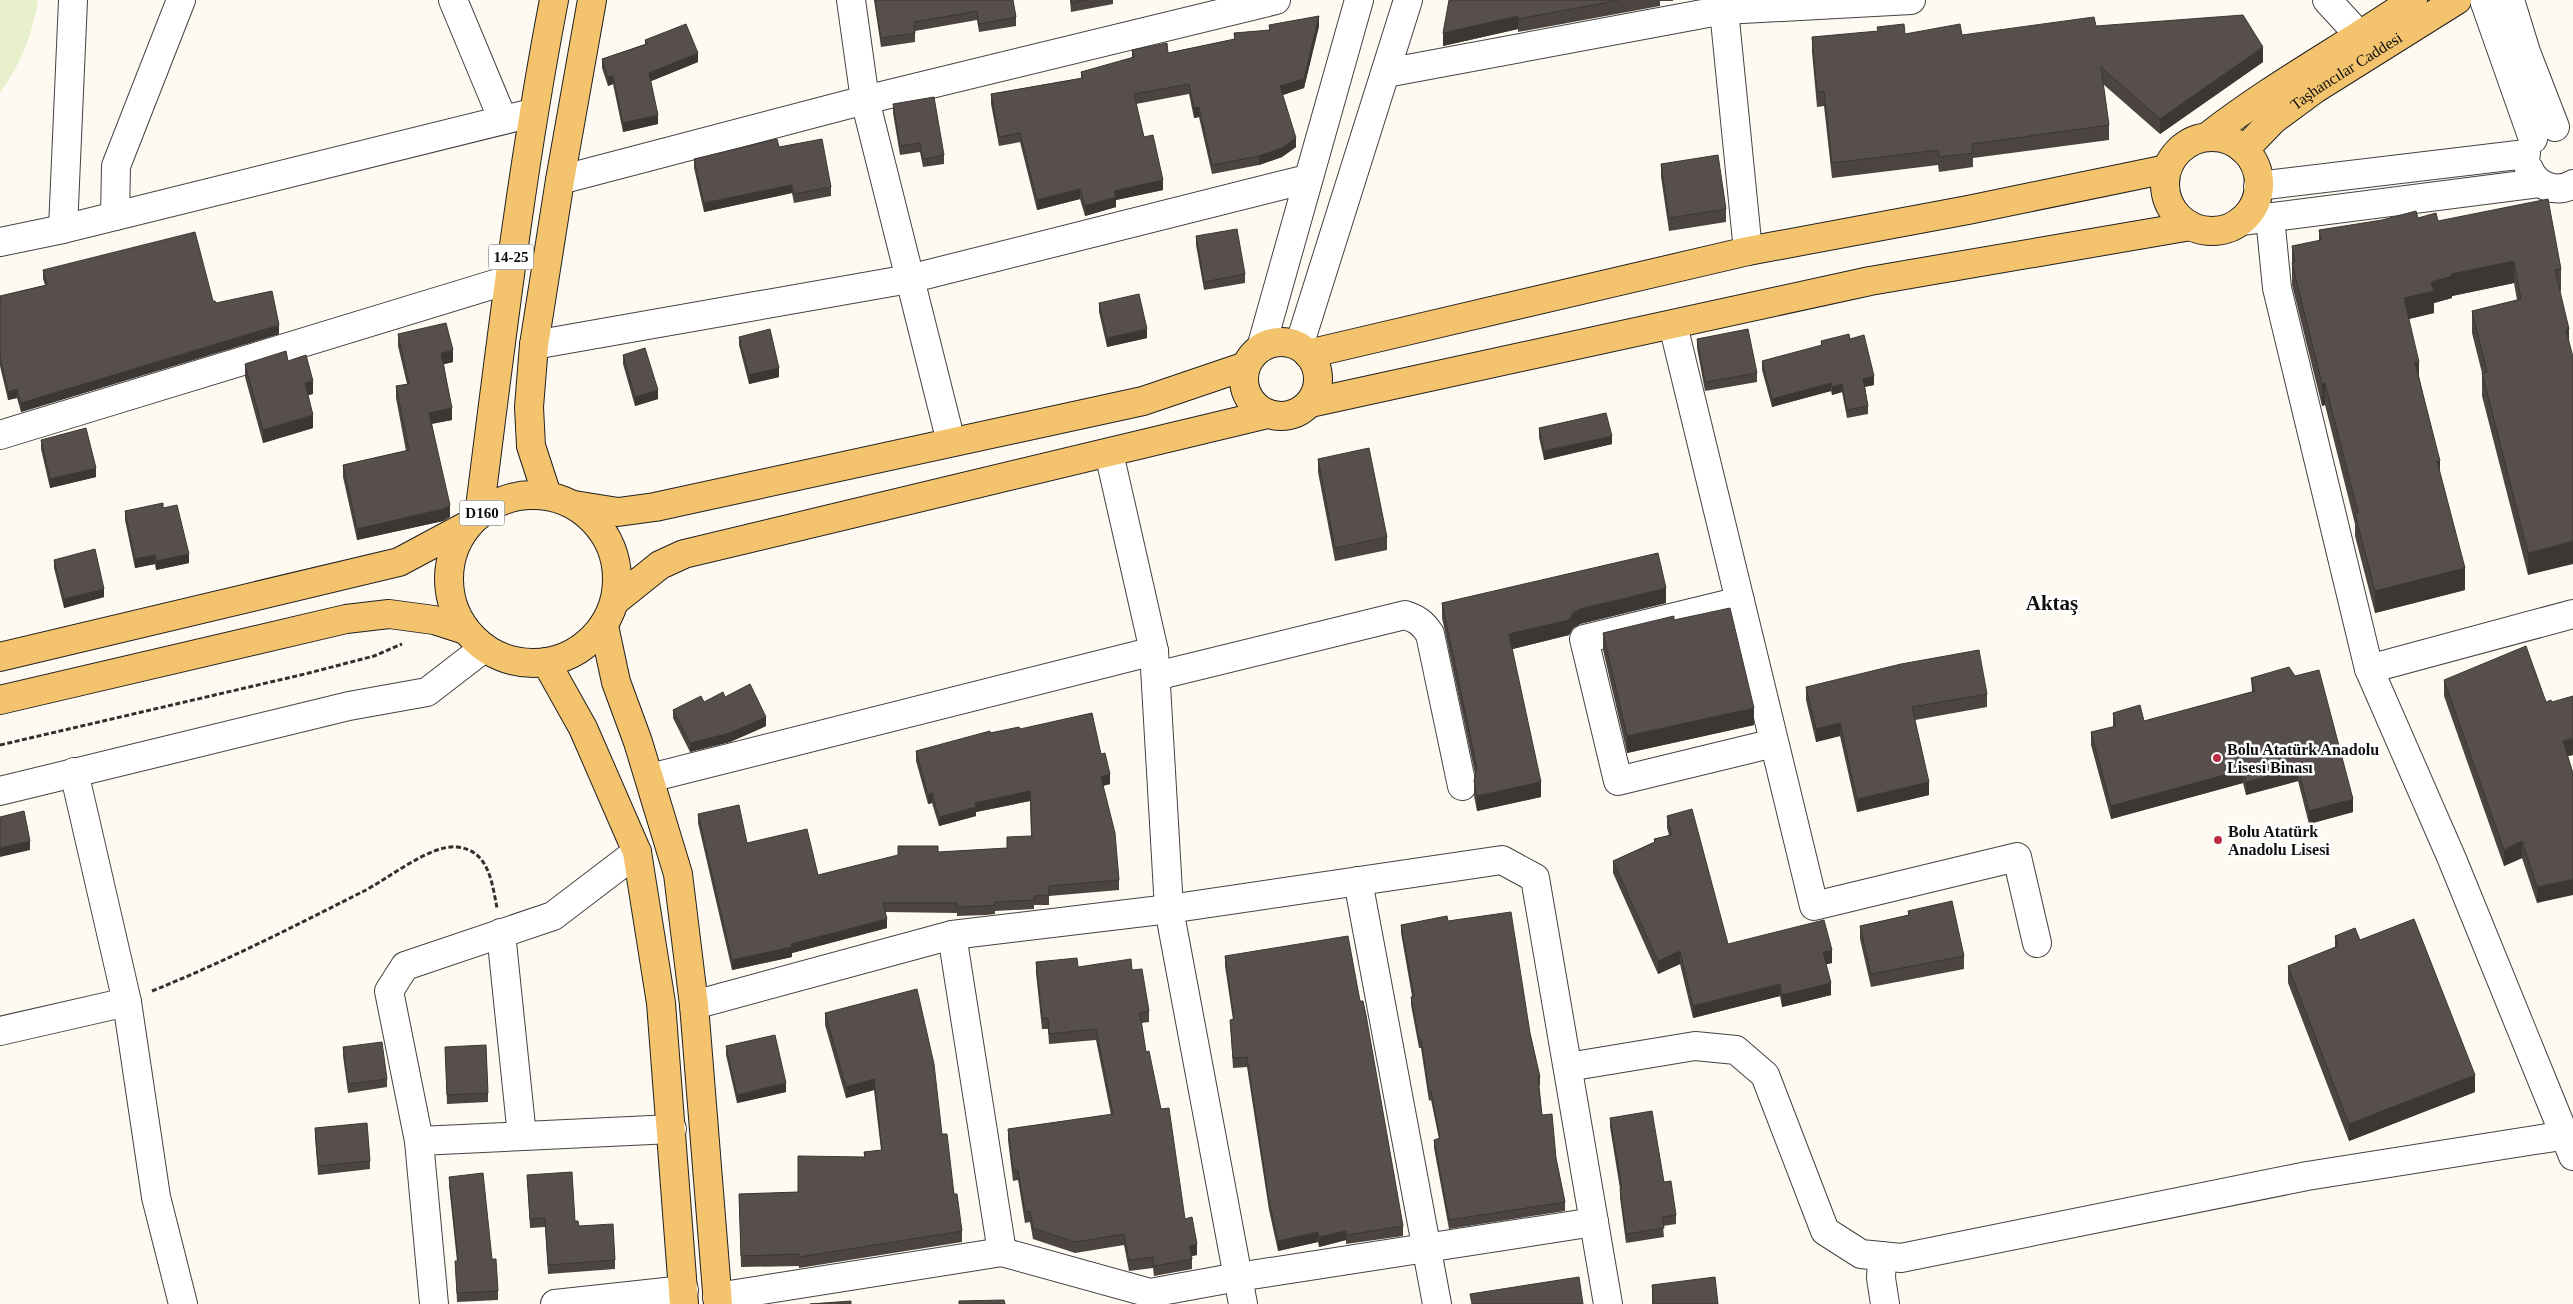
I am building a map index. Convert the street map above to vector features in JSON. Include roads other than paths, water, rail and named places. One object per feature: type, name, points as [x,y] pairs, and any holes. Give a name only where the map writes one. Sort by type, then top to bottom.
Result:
[{"type":"main road","name":"14-25","points":[[474,520],[532,113],[554,0]]},
{"type":"main road","name":"14-25","points":[[547,495],[531,446],[529,407],[534,345],[560,180],[592,0]]},
{"type":"main road","name":"Taşhancılar Caddesi","points":[[2207,137],[2242,110],[2278,86],[2360,36],[2413,0]]},
{"type":"main road","name":"Taşhancılar Caddesi","points":[[2244,150],[2274,120],[2315,89],[2457,0]]},
{"type":"main road","points":[[2207,137],[2233,142],[2244,150],[2252,160],[2258,186],[2256,199],[2241,221],[2216,231],[2203,230],[2191,226],[2180,218],[2171,208],[2166,195],[2167,169],[2173,157],[2194,140],[2207,137]]},
{"type":"main road","points":[[1303,350],[1748,251],[1968,210],[2167,169]]},
{"type":"main road","points":[[1254,357],[1245,389],[1250,400],[1258,408],[1268,414],[1279,417],[1291,415],[1310,403],[1870,281],[2191,226]]},
{"type":"main road","points":[[574,505],[618,512],[655,507],[1143,401],[1254,357],[1272,343],[1283,342],[1303,350],[1317,370],[1318,381],[1310,403]]},
{"type":"main road","points":[[615,602],[660,564],[684,554],[1268,414]]},
{"type":"main road","name":"D160","points":[[547,495],[574,505],[597,523],[612,548],[618,575],[615,602],[604,626],[586,646],[562,659],[536,664],[509,660],[475,639],[453,606],[449,579],[454,550],[474,520],[490,506],[518,496],[547,495]]},
{"type":"main road","points":[[0,657],[399,562],[474,520]]},
{"type":"main road","points":[[0,700],[346,619],[389,614],[434,620],[475,639]]},
{"type":"main road","points":[[604,626],[616,682],[650,778],[678,874],[694,1005],[717,1300]]},
{"type":"main road","points":[[546,662],[582,728],[637,852],[661,1003],[684,1297]]},
{"type":"street","points":[[62,229],[73,0]]},
{"type":"street","points":[[115,216],[116,166],[181,0]]},
{"type":"street","points":[[453,0],[503,120]]},
{"type":"street","points":[[851,0],[865,100],[951,442]]},
{"type":"street","points":[[560,180],[865,100],[1276,0]]},
{"type":"street","points":[[1254,357],[1359,0]]},
{"type":"street","points":[[1303,350],[1408,0]]},
{"type":"street","points":[[1386,72],[1723,5],[1911,0]]},
{"type":"street","points":[[2327,0],[2360,36]]},
{"type":"street","points":[[2484,0],[2547,138]]},
{"type":"street","points":[[2510,0],[2526,52],[2547,138],[2532,175],[2539,183],[2549,188],[2572,187]]},
{"type":"street","points":[[1723,5],[1748,251]]},
{"type":"street","points":[[0,242],[62,229],[532,113]]},
{"type":"street","points":[[2258,186],[2547,138]]},
{"type":"street","points":[[534,345],[909,280],[1307,179]]},
{"type":"street","points":[[2241,221],[2539,183]]},
{"type":"street","points":[[1568,1067],[1695,1046],[1736,1050],[1765,1074],[1825,1231],[1861,1254],[1901,1258],[2307,1176],[2570,1142],[2452,859],[2369,669],[2277,288],[2270,217]]},
{"type":"street","points":[[0,434],[508,280]]},
{"type":"street","points":[[1673,325],[1814,906],[2017,857],[2037,943]]},
{"type":"street","points":[[1109,453],[1155,664],[1169,909],[1243,1304]]},
{"type":"street","points":[[1740,600],[1584,639],[1595,686],[1618,781],[1774,743]]},
{"type":"street","points":[[2369,669],[2573,614]]},
{"type":"street","points":[[650,778],[1155,664],[1405,615],[1412,617],[1425,626],[1430,634],[1462,786]]},
{"type":"street","points":[[0,792],[74,772],[349,706],[428,692],[475,639]]},
{"type":"street","points":[[74,772],[127,1002],[156,1197],[183,1304]]},
{"type":"street","points":[[434,1304],[420,1141],[390,991],[405,966],[552,916],[637,852]]},
{"type":"street","points":[[694,1005],[952,935],[1169,909],[1502,860],[1535,878],[1608,1304]]},
{"type":"street","points":[[1358,881],[1437,1304]]},
{"type":"street","points":[[501,934],[522,1136]]},
{"type":"street","points":[[952,935],[1002,1252]]},
{"type":"street","points":[[0,1031],[127,1002]]},
{"type":"street","points":[[420,1141],[672,1128]]},
{"type":"street","points":[[717,1300],[1002,1252],[1146,1299],[1238,1277],[1594,1222]]},
{"type":"street","points":[[1882,1256],[1881,1278],[1885,1304]]},
{"type":"street","points":[[555,1304],[684,1297]]},
{"type":"place","name":"Bolu Atatürk Anadolu Lisesi Binası","points":[[2217,758]]},
{"type":"place","name":"Bolu Atatürk Anadolu Lisesi","points":[[2218,840]]},
{"type":"district","name":"Aktaş","points":[[2052,603]]}]
